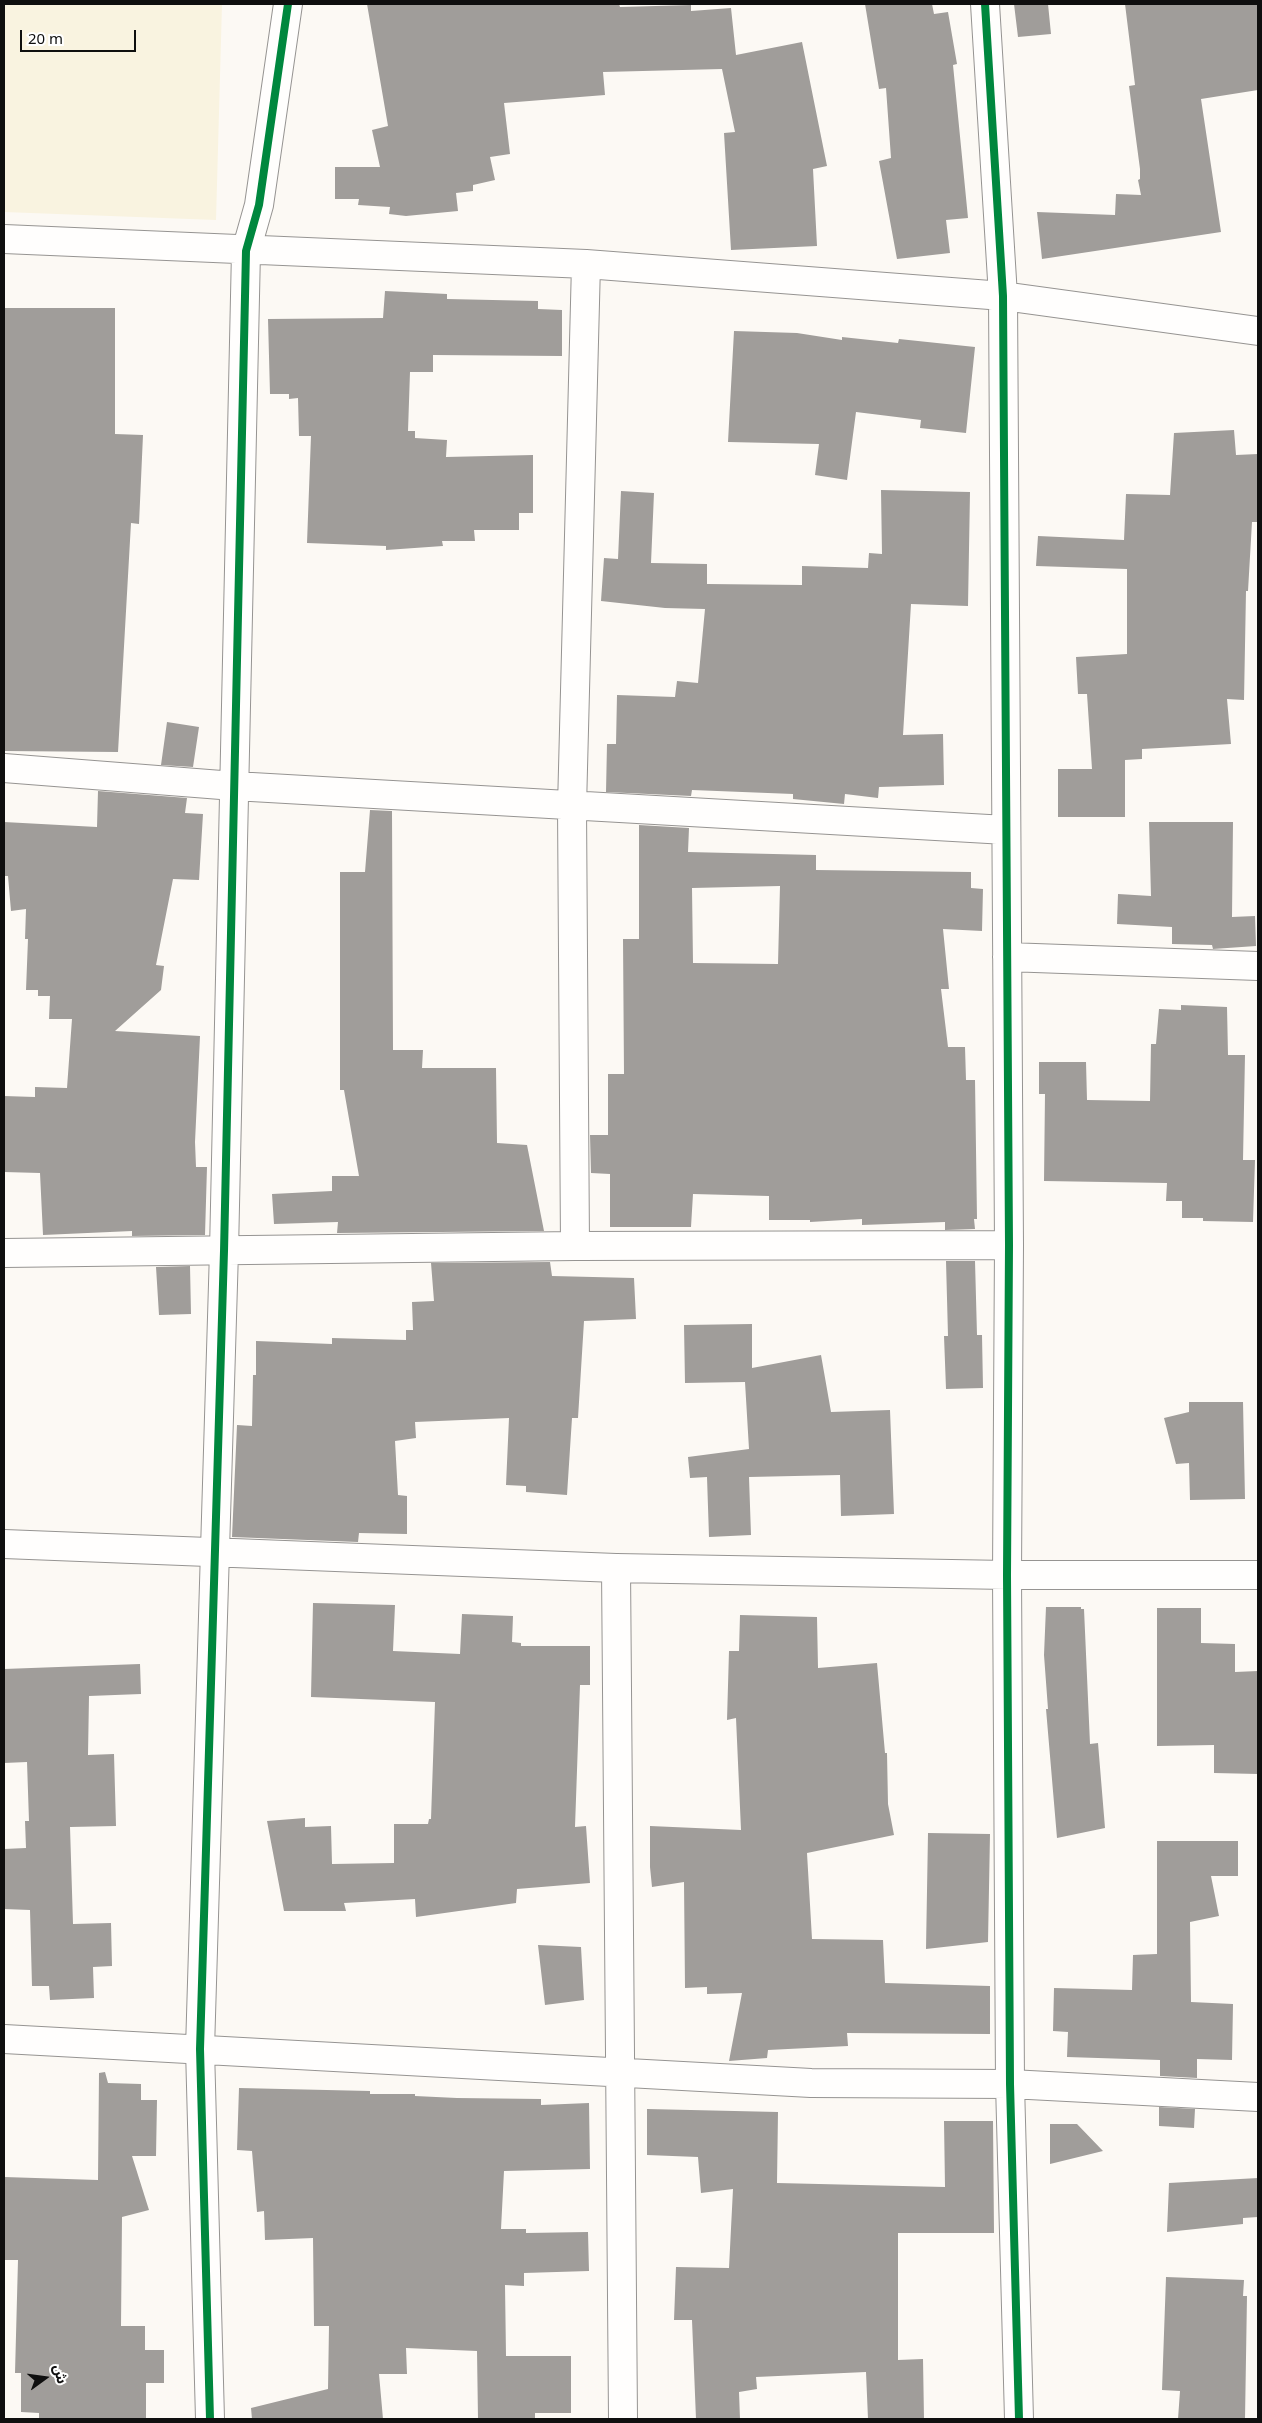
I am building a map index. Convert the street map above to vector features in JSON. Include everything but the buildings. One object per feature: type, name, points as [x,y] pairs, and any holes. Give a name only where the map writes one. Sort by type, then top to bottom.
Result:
[{"type":"street","points":[[210,2419],[200,2050],[224,1251],[246,250],[259,205],[288,4]]},
{"type":"street","points":[[985,4],[1003,296],[1009,1245],[1007,1575],[1010,2084],[1019,2419]]},
{"type":"street","points":[[4,239],[586,264],[1003,296],[1258,331]]},
{"type":"street","points":[[575,1246],[572,807],[586,264]]},
{"type":"street","points":[[4,768],[234,786],[572,807],[1006,830]]},
{"type":"street","points":[[1007,957],[1258,966]]},
{"type":"street","points":[[4,1253],[575,1246],[1009,1245]]},
{"type":"street","points":[[4,1544],[616,1568],[1007,1575],[1258,1575]]},
{"type":"street","points":[[616,1568],[623,2419]]},
{"type":"street","points":[[4,2039],[811,2083],[1010,2084],[1258,2097]]},
{"type":"shaded area","points":[[4,4],[222,4],[216,220],[4,212]]},
{"type":"cycle path","points":[[210,2419],[200,2049],[224,1251],[246,251],[259,205],[288,4]]},
{"type":"cycle path","points":[[985,4],[1003,296],[1009,1245],[1007,1575],[1010,2084],[1019,2419]]}]
